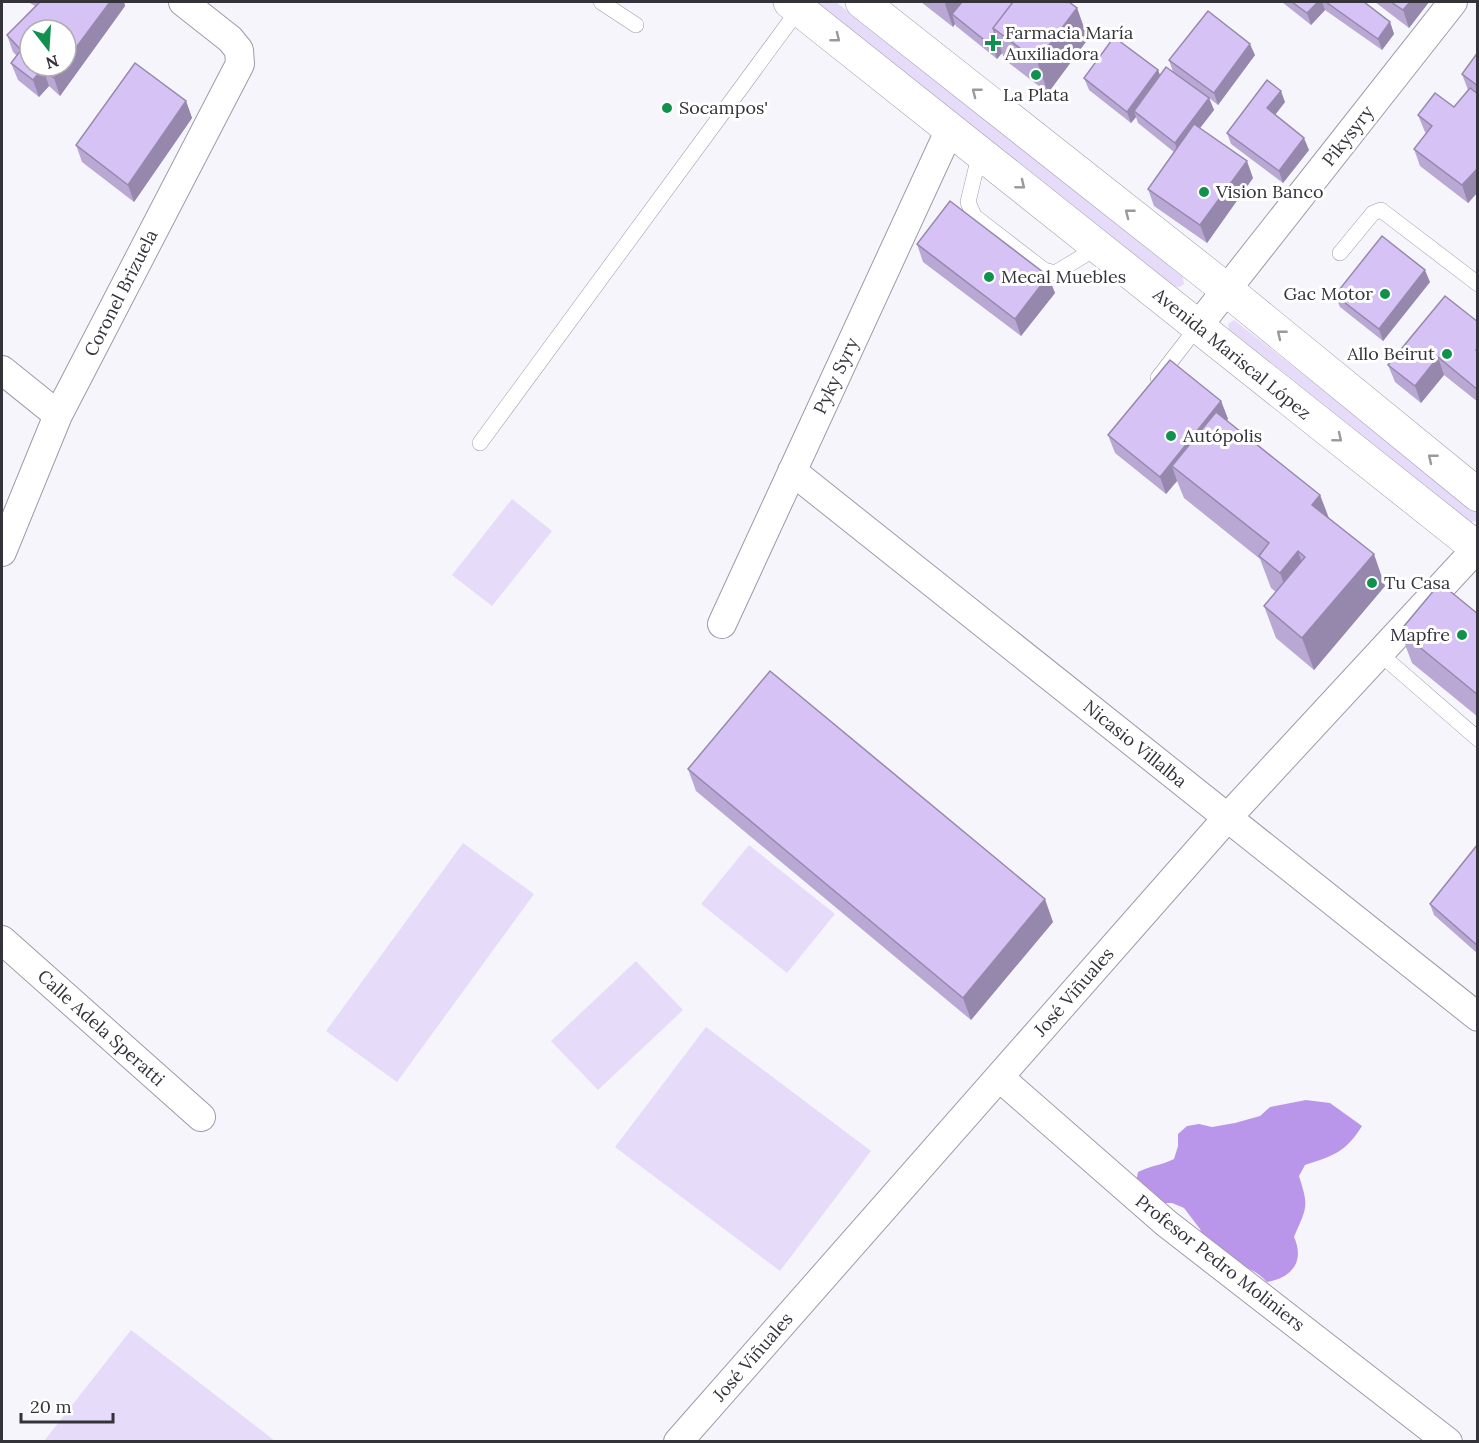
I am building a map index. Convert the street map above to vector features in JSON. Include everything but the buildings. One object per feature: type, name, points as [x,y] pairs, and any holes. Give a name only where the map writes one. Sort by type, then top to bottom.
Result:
[{"type":"highway","points":[[862,2],[1227,290],[1478,495]]},
{"type":"highway","name":"Avenida Mariscal López","points":[[795,5],[1477,549]]},
{"type":"street","name":"Coronel Brizuela","points":[[2,552],[58,415],[240,64],[239,50],[230,39],[183,2]]},
{"type":"street","name":"Pikysyry","points":[[1198,326],[1453,2]]},
{"type":"street","name":"Pyky Syry","points":[[722,624],[950,129]]},
{"type":"street","points":[[2,370],[58,415]]},
{"type":"street","name":"Nicasio Villalba","points":[[792,471],[1478,1017]]},
{"type":"street","name":"José Viñuales","points":[[678,1442],[1227,818],[1477,549]]},
{"type":"street","name":"Calle Adela Speratti","points":[[2,940],[201,1117]]},
{"type":"street","name":"Profesor Pedro Moliniers","points":[[999,1077],[1166,1223],[1448,1442]]},
{"type":"lane","points":[[601,2],[636,25]]},
{"type":"lane","points":[[480,443],[795,5]]},
{"type":"lane","points":[[980,152],[968,202],[974,216],[1044,270],[1056,273],[1098,246]]},
{"type":"lane","points":[[1340,253],[1373,213],[1381,210],[1478,284]]},
{"type":"lane","points":[[1149,389],[1198,326]]},
{"type":"lane","points":[[1379,653],[1478,739]]},
{"type":"shaded area","points":[[816,2],[836,2],[1183,277],[1184,284],[1175,287]]},
{"type":"shaded area","points":[[1234,320],[1477,511],[1477,521],[1471,522],[1229,329],[1228,324]]},
{"type":"shaded area","points":[[512,499],[552,531],[492,606],[452,575]]},
{"type":"shaded area","points":[[463,843],[534,894],[397,1082],[326,1031]]},
{"type":"shaded area","points":[[749,845],[835,914],[787,973],[701,904]]},
{"type":"shaded area","points":[[636,961],[683,1010],[598,1090],[551,1041]]},
{"type":"shaded area","points":[[706,1027],[871,1151],[780,1271],[615,1147]]},
{"type":"shaded area","points":[[1306,1100],[1330,1103],[1362,1126],[1350,1142],[1338,1152],[1305,1165],[1299,1176],[1305,1207],[1294,1237],[1298,1254],[1297,1261],[1283,1277],[1267,1282],[1247,1267],[1209,1253],[1200,1229],[1184,1208],[1172,1203],[1159,1203],[1135,1187],[1138,1172],[1174,1159],[1178,1146],[1178,1134],[1187,1126],[1199,1124],[1212,1127],[1235,1123],[1260,1116],[1270,1107]]},
{"type":"shaded area","points":[[131,1330],[275,1441],[44,1441]]},
{"type":"place","name":"Farmacia María Auxiliadora","points":[[993,43]]},
{"type":"place","name":"La Plata","points":[[1036,75]]},
{"type":"place","name":"Socampos'","points":[[667,108]]},
{"type":"place","name":"Vision Banco","points":[[1204,192]]},
{"type":"place","name":"Mecal Muebles","points":[[989,277]]},
{"type":"place","name":"Gac Motor","points":[[1385,294]]},
{"type":"place","name":"Allo Beirut","points":[[1447,354]]},
{"type":"place","name":"Autópolis","points":[[1171,436]]},
{"type":"place","name":"Tu Casa","points":[[1372,583]]},
{"type":"place","name":"Mapfre","points":[[1462,635]]}]
